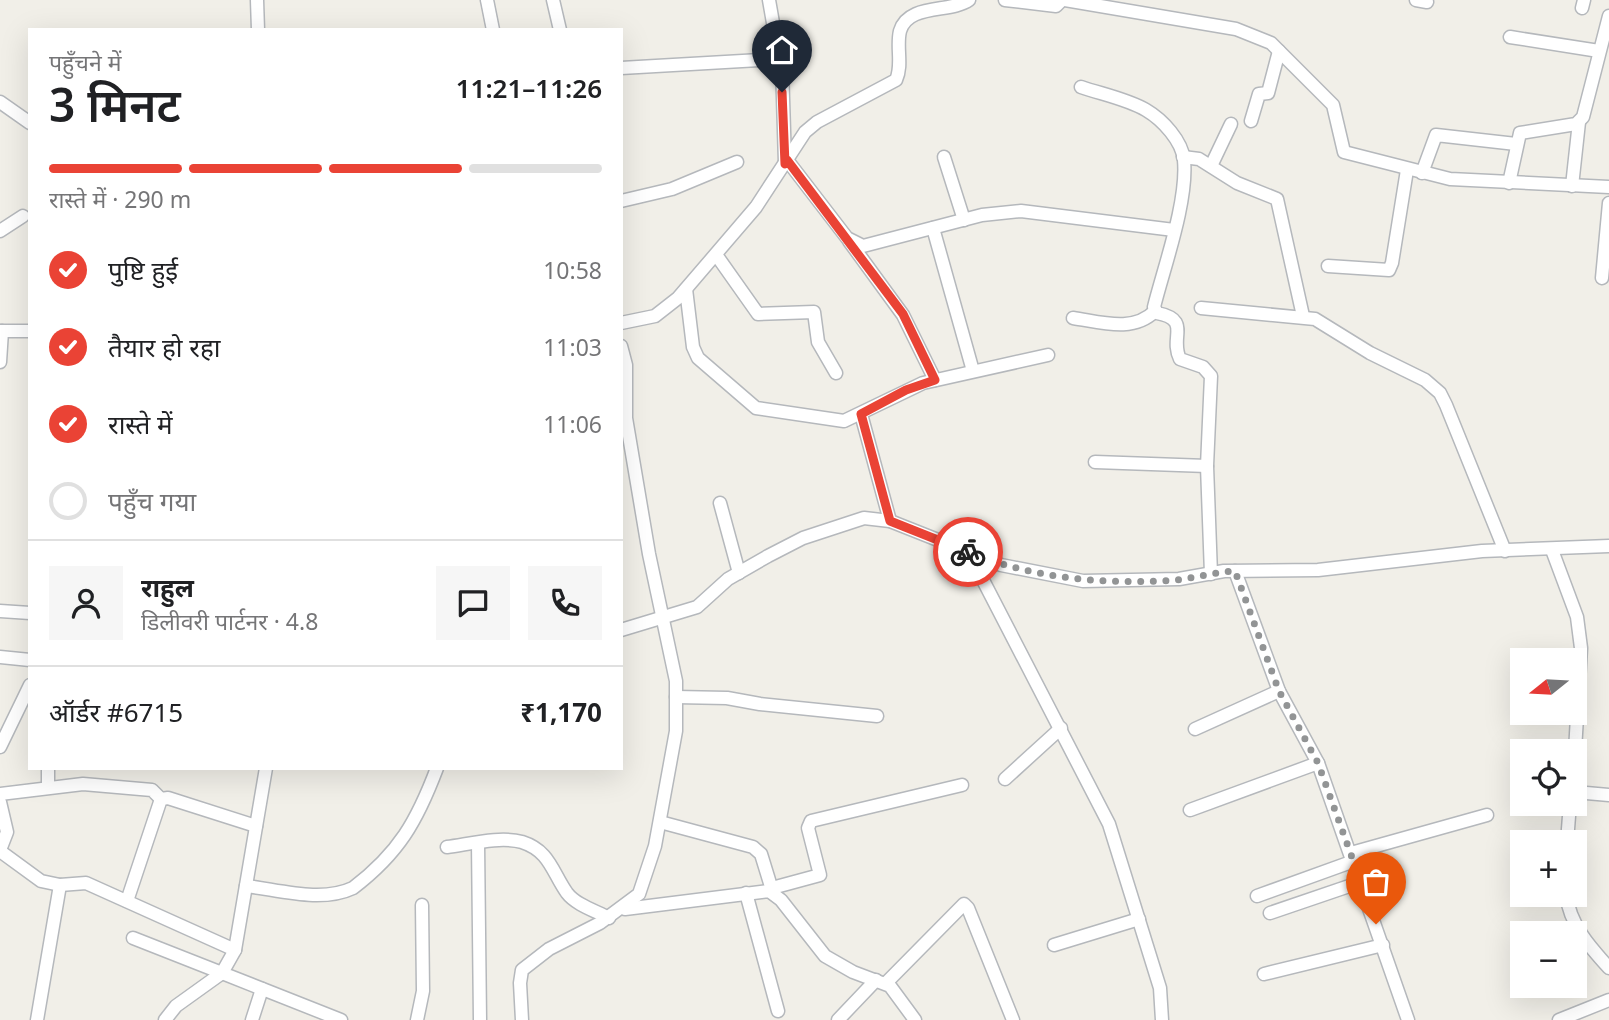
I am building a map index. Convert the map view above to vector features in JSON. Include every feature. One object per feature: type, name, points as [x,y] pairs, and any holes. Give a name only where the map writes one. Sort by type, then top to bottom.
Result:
[{"type":"street","points":[[257,0],[258,28]]},
{"type":"street","points":[[487,0],[493,28]]},
{"type":"street","points":[[553,0],[560,28]]},
{"type":"street","points":[[769,0],[780,63],[786,162],[903,314],[935,380]]},
{"type":"street","points":[[623,323],[655,316],[686,289],[717,256],[756,207],[804,132],[817,122],[896,80],[899,73],[898,46],[901,27],[909,19],[929,9],[963,4],[969,0]]},
{"type":"street","points":[[1005,0],[1056,6],[1064,0],[1236,29],[1271,43],[1333,105],[1345,152],[1407,170],[1465,181],[1609,187]]},
{"type":"street","points":[[1572,186],[1579,122],[1587,107],[1602,57],[1609,16]]},
{"type":"street","points":[[1510,37],[1602,57]]},
{"type":"street","points":[[1251,121],[1259,94],[1268,93],[1279,51]]},
{"type":"street","points":[[623,68],[768,58],[780,63]]},
{"type":"street","points":[[1073,318],[1130,325],[1146,320],[1155,311],[1184,182],[1183,157],[1168,129],[1146,110],[1081,87]]},
{"type":"street","points":[[0,102],[28,122]]},
{"type":"street","points":[[1509,183],[1516,144],[1523,131],[1579,122]]},
{"type":"street","points":[[1211,166],[1231,124]]},
{"type":"street","points":[[1422,173],[1432,140],[1437,135],[1516,144]]},
{"type":"street","points":[[944,157],[964,220]]},
{"type":"street","points":[[1183,157],[1199,159],[1237,183],[1274,197],[1279,202],[1303,316]]},
{"type":"street","points":[[623,201],[672,189],[737,162]]},
{"type":"street","points":[[1328,266],[1389,270],[1407,170]]},
{"type":"street","points":[[1602,278],[1609,203]]},
{"type":"street","points":[[847,238],[863,246],[874,245],[982,215],[1021,211],[1174,230]]},
{"type":"street","points":[[0,231],[23,216]]},
{"type":"street","points":[[933,228],[973,371]]},
{"type":"street","points":[[717,256],[758,314],[814,312],[821,351],[836,373]]},
{"type":"street","points":[[686,289],[693,347],[698,358],[756,408],[836,420],[861,414],[906,390],[935,380],[1048,355]]},
{"type":"street","points":[[1201,308],[1303,316],[1328,325],[1370,353],[1425,380],[1440,393],[1505,551]]},
{"type":"street","points":[[1155,311],[1175,320],[1180,359],[1203,367],[1212,376],[1207,466],[1210,574]]},
{"type":"street","points":[[0,362],[1,331],[28,331]]},
{"type":"street","points":[[522,1020],[522,970],[549,949],[609,918],[639,894],[660,822],[676,731],[676,697],[626,418],[626,366],[623,354]]},
{"type":"street","points":[[861,414],[890,521]]},
{"type":"street","points":[[1095,462],[1207,466]]},
{"type":"street","points":[[623,480],[636,477]]},
{"type":"street","points":[[720,503],[739,573]]},
{"type":"street","points":[[623,630],[663,620],[697,607],[739,573],[791,544],[864,517],[890,521],[1001,565],[1083,581],[1179,579],[1235,571],[1318,570],[1505,551],[1609,546]]},
{"type":"street","points":[[1552,550],[1577,617],[1581,648],[1581,698],[1576,739]]},
{"type":"street","points":[[969,553],[1109,824],[1160,988],[1162,1020]]},
{"type":"street","points":[[1235,571],[1279,691],[1318,763],[1408,1020]]},
{"type":"street","points":[[0,611],[28,613]]},
{"type":"street","points":[[0,657],[28,660]]},
{"type":"street","points":[[0,747],[28,689]]},
{"type":"street","points":[[1195,729],[1279,691]]},
{"type":"street","points":[[676,697],[727,698],[877,716]]},
{"type":"street","points":[[1006,779],[1061,728]]},
{"type":"street","points":[[1190,810],[1318,763]]},
{"type":"street","points":[[48,770],[48,787]]},
{"type":"street","points":[[166,1020],[176,1006],[222,973],[234,950],[266,770]]},
{"type":"street","points":[[246,886],[318,895],[343,893],[353,888],[405,838],[419,816],[436,770]]},
{"type":"street","points":[[622,909],[772,891],[820,875],[808,828],[811,821],[962,785]]},
{"type":"street","points":[[0,794],[48,787],[122,786],[152,790],[161,799]]},
{"type":"street","points":[[1587,793],[1609,795]]},
{"type":"street","points":[[161,799],[168,798],[256,826]]},
{"type":"street","points":[[127,901],[161,799]]},
{"type":"street","points":[[0,802],[7,832],[0,851],[41,881],[60,885],[86,883],[234,950]]},
{"type":"street","points":[[1257,896],[1352,857],[1487,815]]},
{"type":"street","points":[[660,822],[753,847],[761,854],[772,891],[825,956],[853,972],[881,981],[895,990],[915,1020]]},
{"type":"street","points":[[447,847],[520,842],[537,849],[548,857],[568,893],[609,918]]},
{"type":"street","points":[[478,843],[480,1020]]},
{"type":"street","points":[[1270,913],[1361,882]]},
{"type":"street","points":[[37,1020],[60,885]]},
{"type":"street","points":[[746,893],[778,1011]]},
{"type":"street","points":[[838,1020],[964,904],[968,908],[1013,1020]]},
{"type":"street","points":[[416,1020],[423,991],[422,905]]},
{"type":"street","points":[[1568,907],[1579,932],[1609,968]]},
{"type":"street","points":[[1054,945],[1139,919]]},
{"type":"street","points":[[133,938],[341,1020]]},
{"type":"street","points":[[1264,974],[1383,945]]},
{"type":"street","points":[[252,1020],[262,989]]},
{"type":"street","points":[[1559,1020],[1609,1000]]},
{"type":"street","points":[[852,1005],[857,1020]]},
{"type":"way so far","points":[[968,552],[1001,565],[1083,581],[1141,582],[1235,571],[1279,691],[1318,763],[1376,924]]},
{"type":"route","points":[[782,92],[785,164],[787,160],[903,314],[935,380],[906,390],[861,414],[890,521],[968,552]]}]
